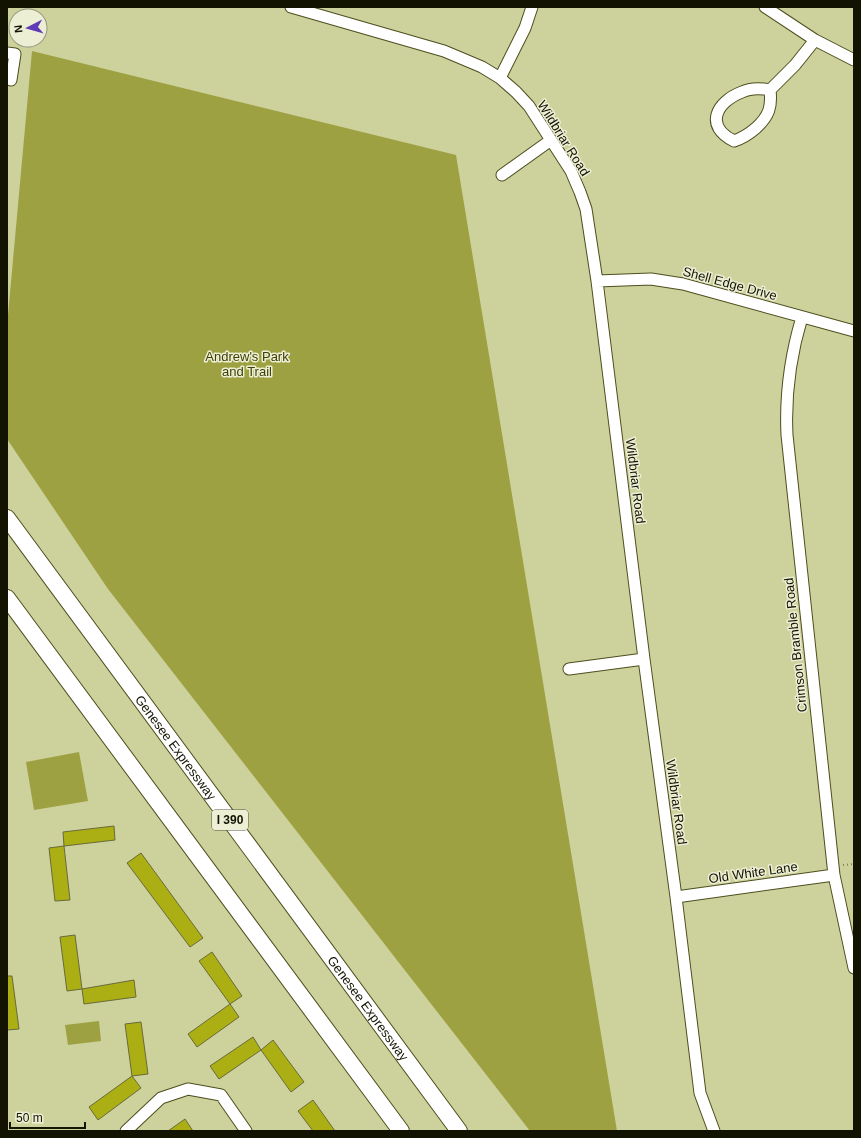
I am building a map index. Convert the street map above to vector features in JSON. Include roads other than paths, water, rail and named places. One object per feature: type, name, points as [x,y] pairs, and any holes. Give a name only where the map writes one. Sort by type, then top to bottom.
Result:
[{"type":"highway","name":"Genesee Expressway","points":[[7,518],[458,1128]]},
{"type":"highway","points":[[7,598],[401,1131]]},
{"type":"street","name":"Wildbriar Road","points":[[291,7],[444,51],[482,67],[500,78],[529,106],[572,171],[586,209],[597,281],[700,1093],[714,1131]]},
{"type":"street","points":[[500,78],[522,34],[532,7]]},
{"type":"street","points":[[765,7],[815,40],[854,60]]},
{"type":"street","points":[[770,90],[751,89],[731,98],[719,108],[716,116],[716,123],[720,131],[734,140],[747,136],[765,120],[770,104],[770,90],[795,65],[815,40]]},
{"type":"street","points":[[7,52],[15,54],[11,80],[7,79]]},
{"type":"street","points":[[502,174],[551,140]]},
{"type":"street","name":"Shell Edge Drive","points":[[597,281],[651,279],[683,284],[854,331]]},
{"type":"street","name":"Crimson Bramble Road","points":[[802,317],[794,342],[790,365],[786,406],[787,436],[834,875],[854,968]]},
{"type":"street","points":[[569,669],[644,659]]},
{"type":"street","name":"Old White Lane","points":[[676,897],[834,875]]},
{"type":"street","points":[[126,1131],[161,1098],[188,1089],[221,1095],[246,1131]]},
{"type":"park label","name":"Andrew's Park and Trail","points":[[247,364]]}]
